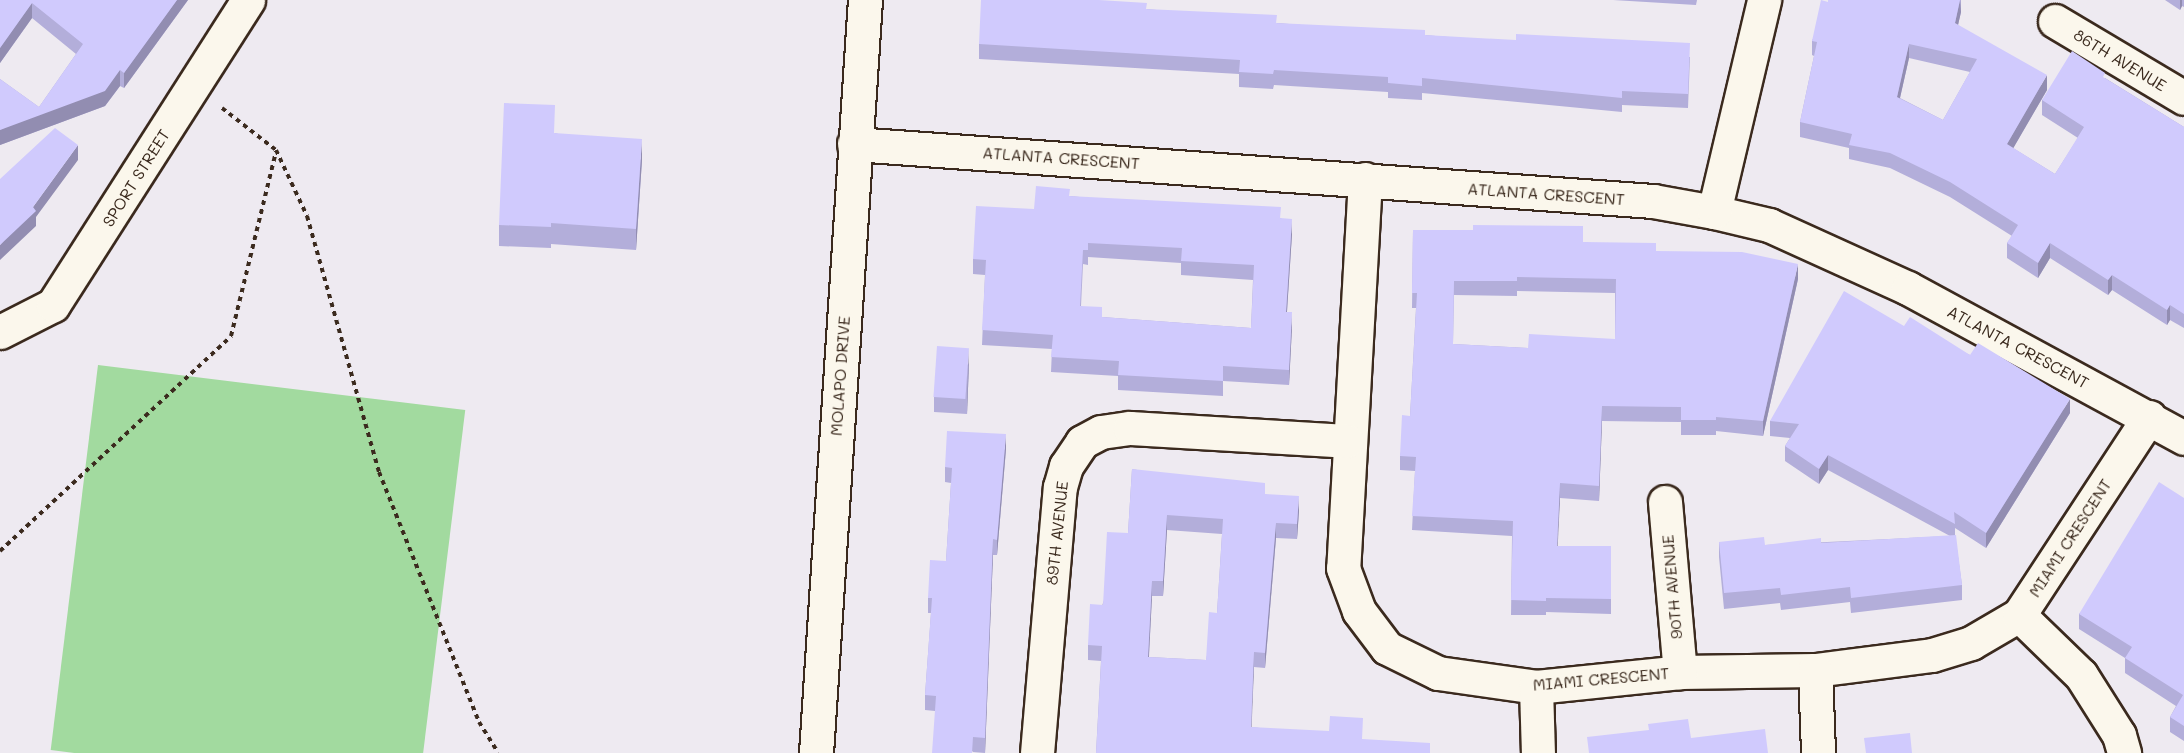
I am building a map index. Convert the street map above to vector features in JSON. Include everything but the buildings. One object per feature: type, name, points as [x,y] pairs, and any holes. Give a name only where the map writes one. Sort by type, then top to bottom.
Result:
[{"type":"street","name":"SPORT STREET","points":[[0,332],[53,305],[248,0]]},
{"type":"street","name":"MOLAPO DRIVE","points":[[816,753],[865,0]]},
{"type":"street","points":[[1714,212],[1764,0]]},
{"type":"street","name":"86TH AVENUE","points":[[2055,21],[2184,98]]},
{"type":"street","name":"ATLANTA CRESCENT","points":[[854,144],[1653,201],[1714,212],[1769,225],[1908,288],[2150,417],[2184,438]]},
{"type":"street","name":"MIAMI CRESCENT","points":[[1365,179],[1347,441],[1343,568],[1359,611],[1387,648],[1438,673],[1536,687],[1680,672],[1815,670],[1932,655],[1971,643],[2019,615],[2150,417]]},
{"type":"street","name":"89TH AVENUE","points":[[1037,753],[1060,487],[1066,466],[1082,442],[1101,432],[1130,428],[1347,441]]},
{"type":"street","name":"90TH AVENUE","points":[[1665,502],[1680,672]]},
{"type":"street","points":[[2019,615],[2081,675],[2120,735],[2124,753]]},
{"type":"street","points":[[1815,670],[1818,753]]},
{"type":"street","points":[[1536,687],[1538,753]]},
{"type":"path","points":[[194,86],[276,150],[307,216],[379,472],[479,722],[498,753]]},
{"type":"path","points":[[0,551],[231,336],[276,150]]},
{"type":"green space","points":[[98,365],[465,410],[423,753],[74,753],[51,750]]}]
